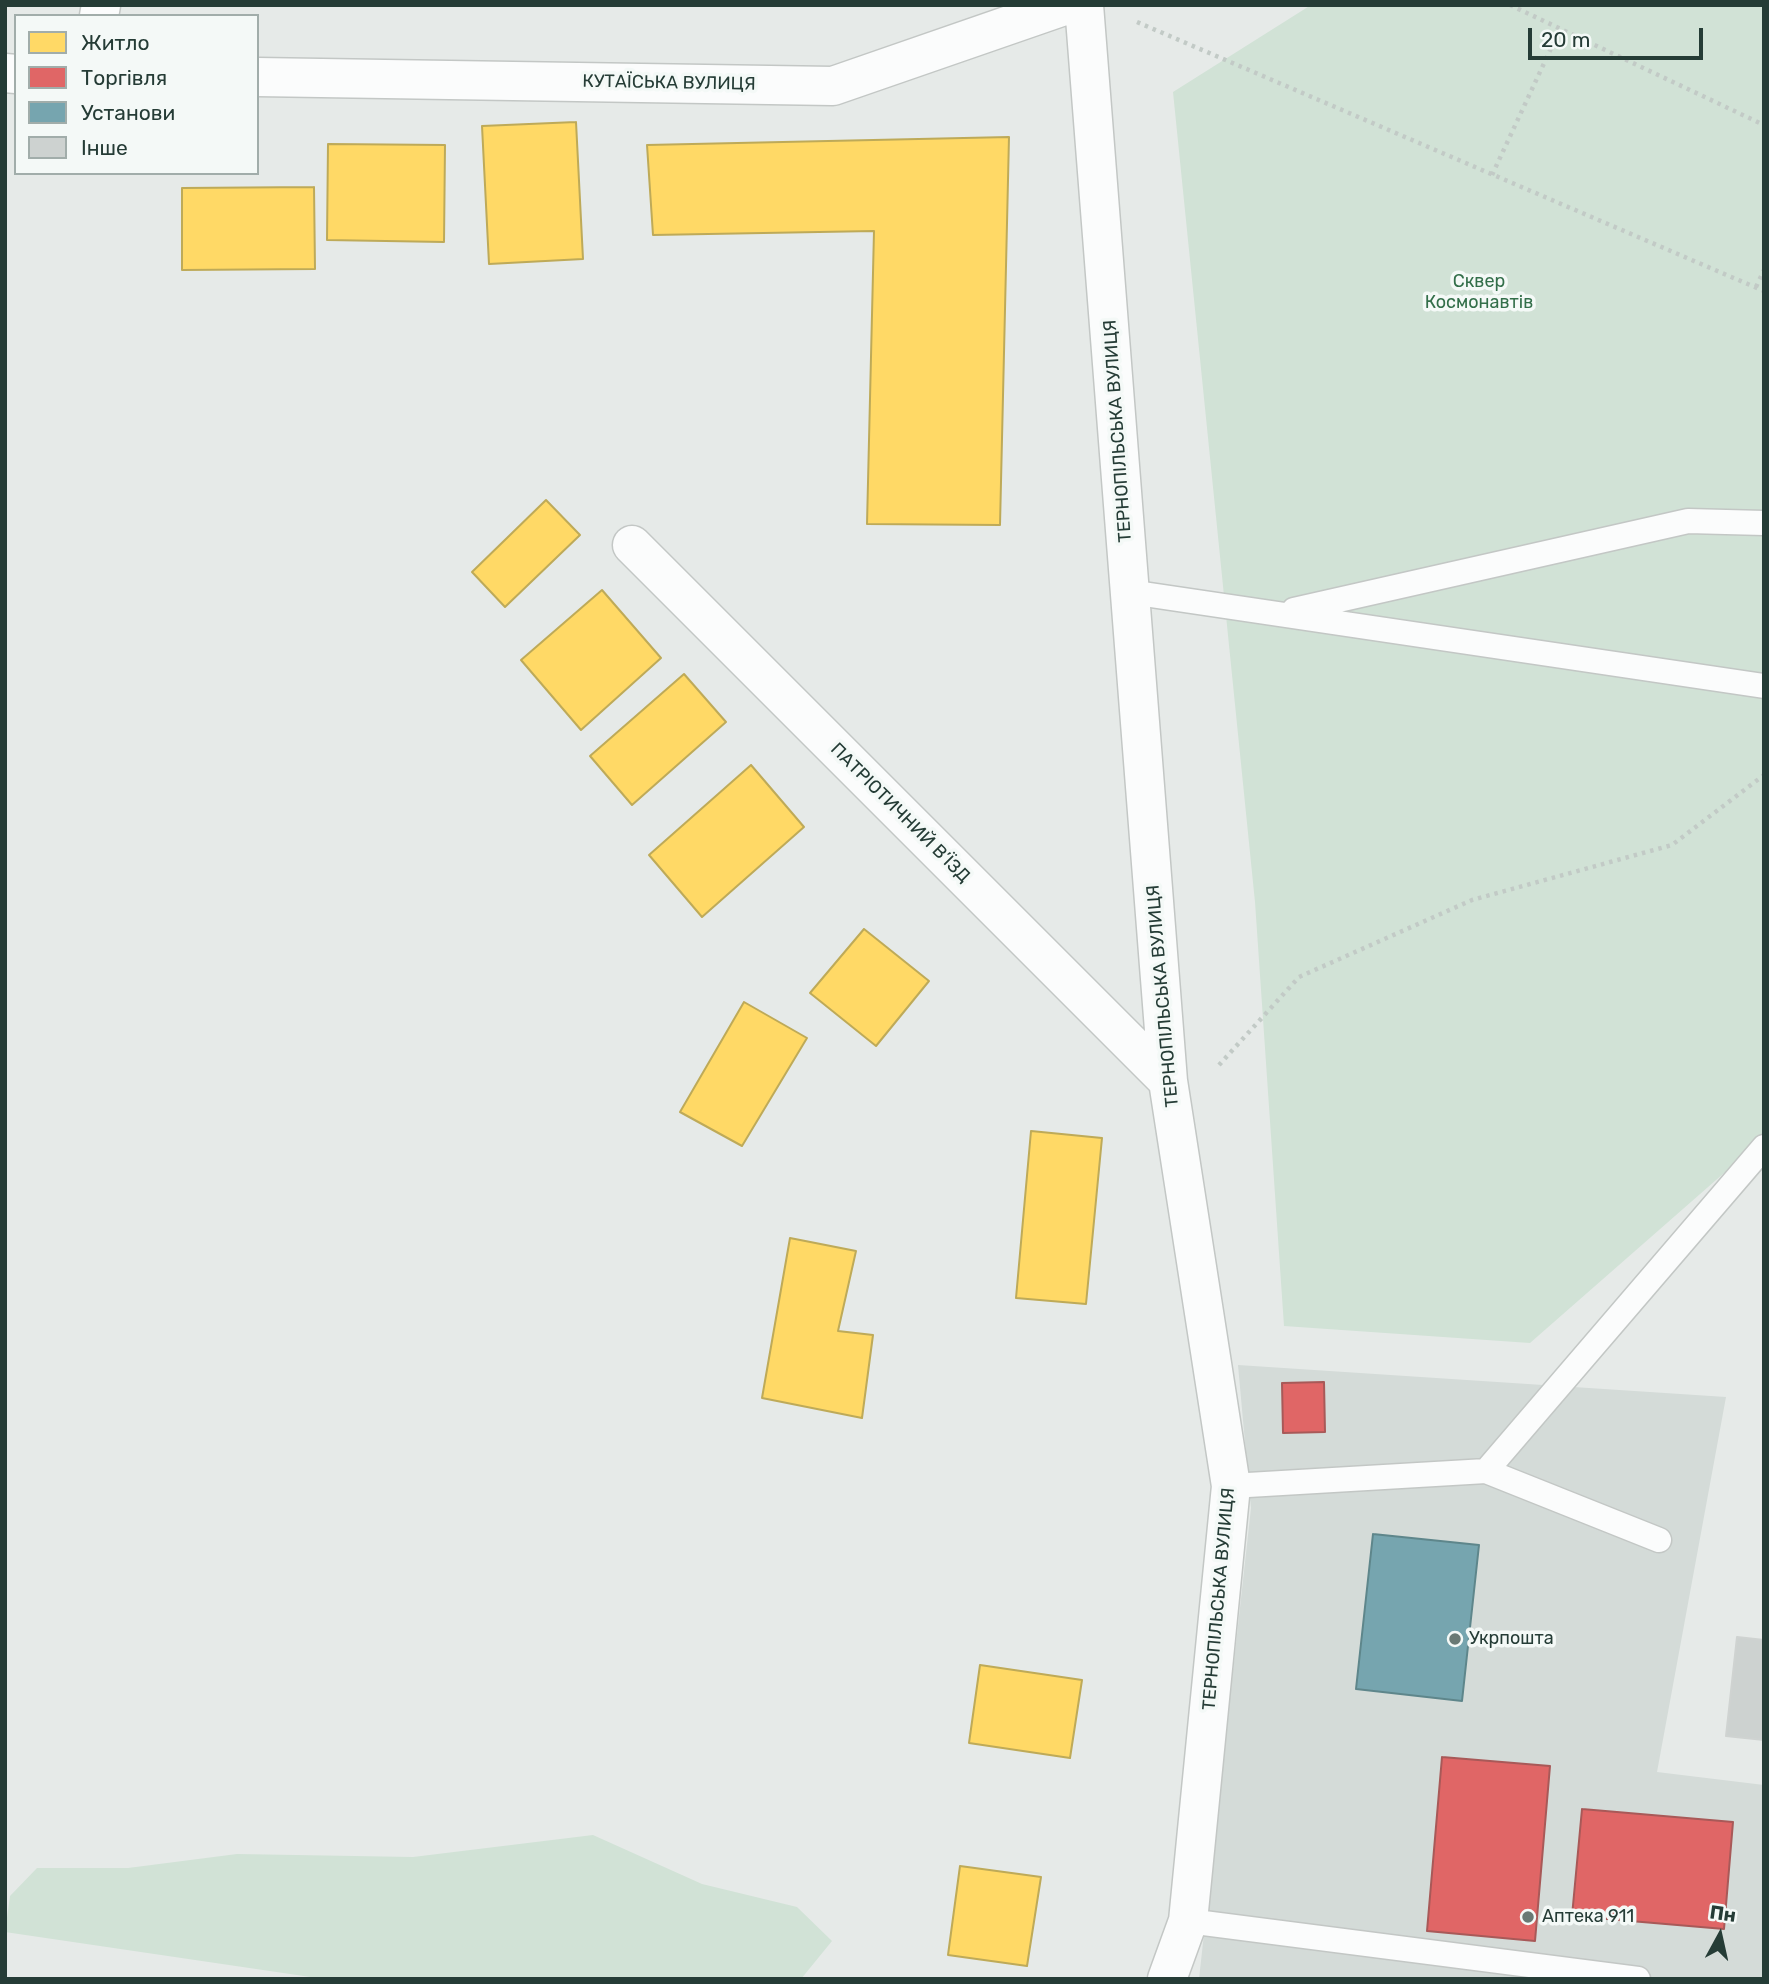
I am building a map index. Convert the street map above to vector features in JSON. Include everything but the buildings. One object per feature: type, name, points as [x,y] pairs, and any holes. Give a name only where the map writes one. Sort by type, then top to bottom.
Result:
[{"type":"street","name":"КУТАЇСЬКА ВУЛИЦЯ","points":[[259,77],[833,86],[1067,5]]},
{"type":"street","name":"ТЕРНОПІЛЬСЬКА ВУЛИЦЯ","points":[[1084,5],[1171,1098],[1231,1486],[1188,1920],[1167,1979]]},
{"type":"street","name":"ПАТРІОТИЧНИЙ В’ЇЗД","points":[[632,545],[1171,1098]]},
{"type":"lane","points":[[1280,614],[1688,522],[1764,523]]},
{"type":"lane","points":[[1130,592],[1764,686]]},
{"type":"lane","points":[[1486,1471],[1764,1147]]},
{"type":"lane","points":[[1231,1486],[1486,1471],[1659,1539]]},
{"type":"lane","points":[[1188,1920],[1638,1979]]},
{"type":"path","points":[[1510,5],[1764,125]]},
{"type":"path","points":[[1136,22],[1764,291]]},
{"type":"path","points":[[1492,175],[1560,29]]},
{"type":"path","points":[[1756,287],[1764,270]]},
{"type":"path","points":[[1171,1098],[1299,977],[1472,900],[1672,845],[1764,775]]},
{"type":"shaded area","points":[[1238,1365],[1726,1397],[1657,1772],[1764,1785],[1764,1979],[1199,1979],[1251,1508]]},
{"type":"green space","name":"Сквер Космонавтів","points":[[1311,5],[1764,5],[1764,1138],[1530,1343],[1284,1326],[1255,902],[1173,92]]},
{"type":"green space","points":[[593,1835],[702,1884],[797,1907],[832,1941],[801,1979],[324,1979],[5,1932],[10,1896],[37,1868],[128,1868],[237,1854],[413,1857]]},
{"type":"place","name":"Укрпошта","points":[[1455,1639]]},
{"type":"place","name":"Аптека 911","points":[[1528,1917]]}]
